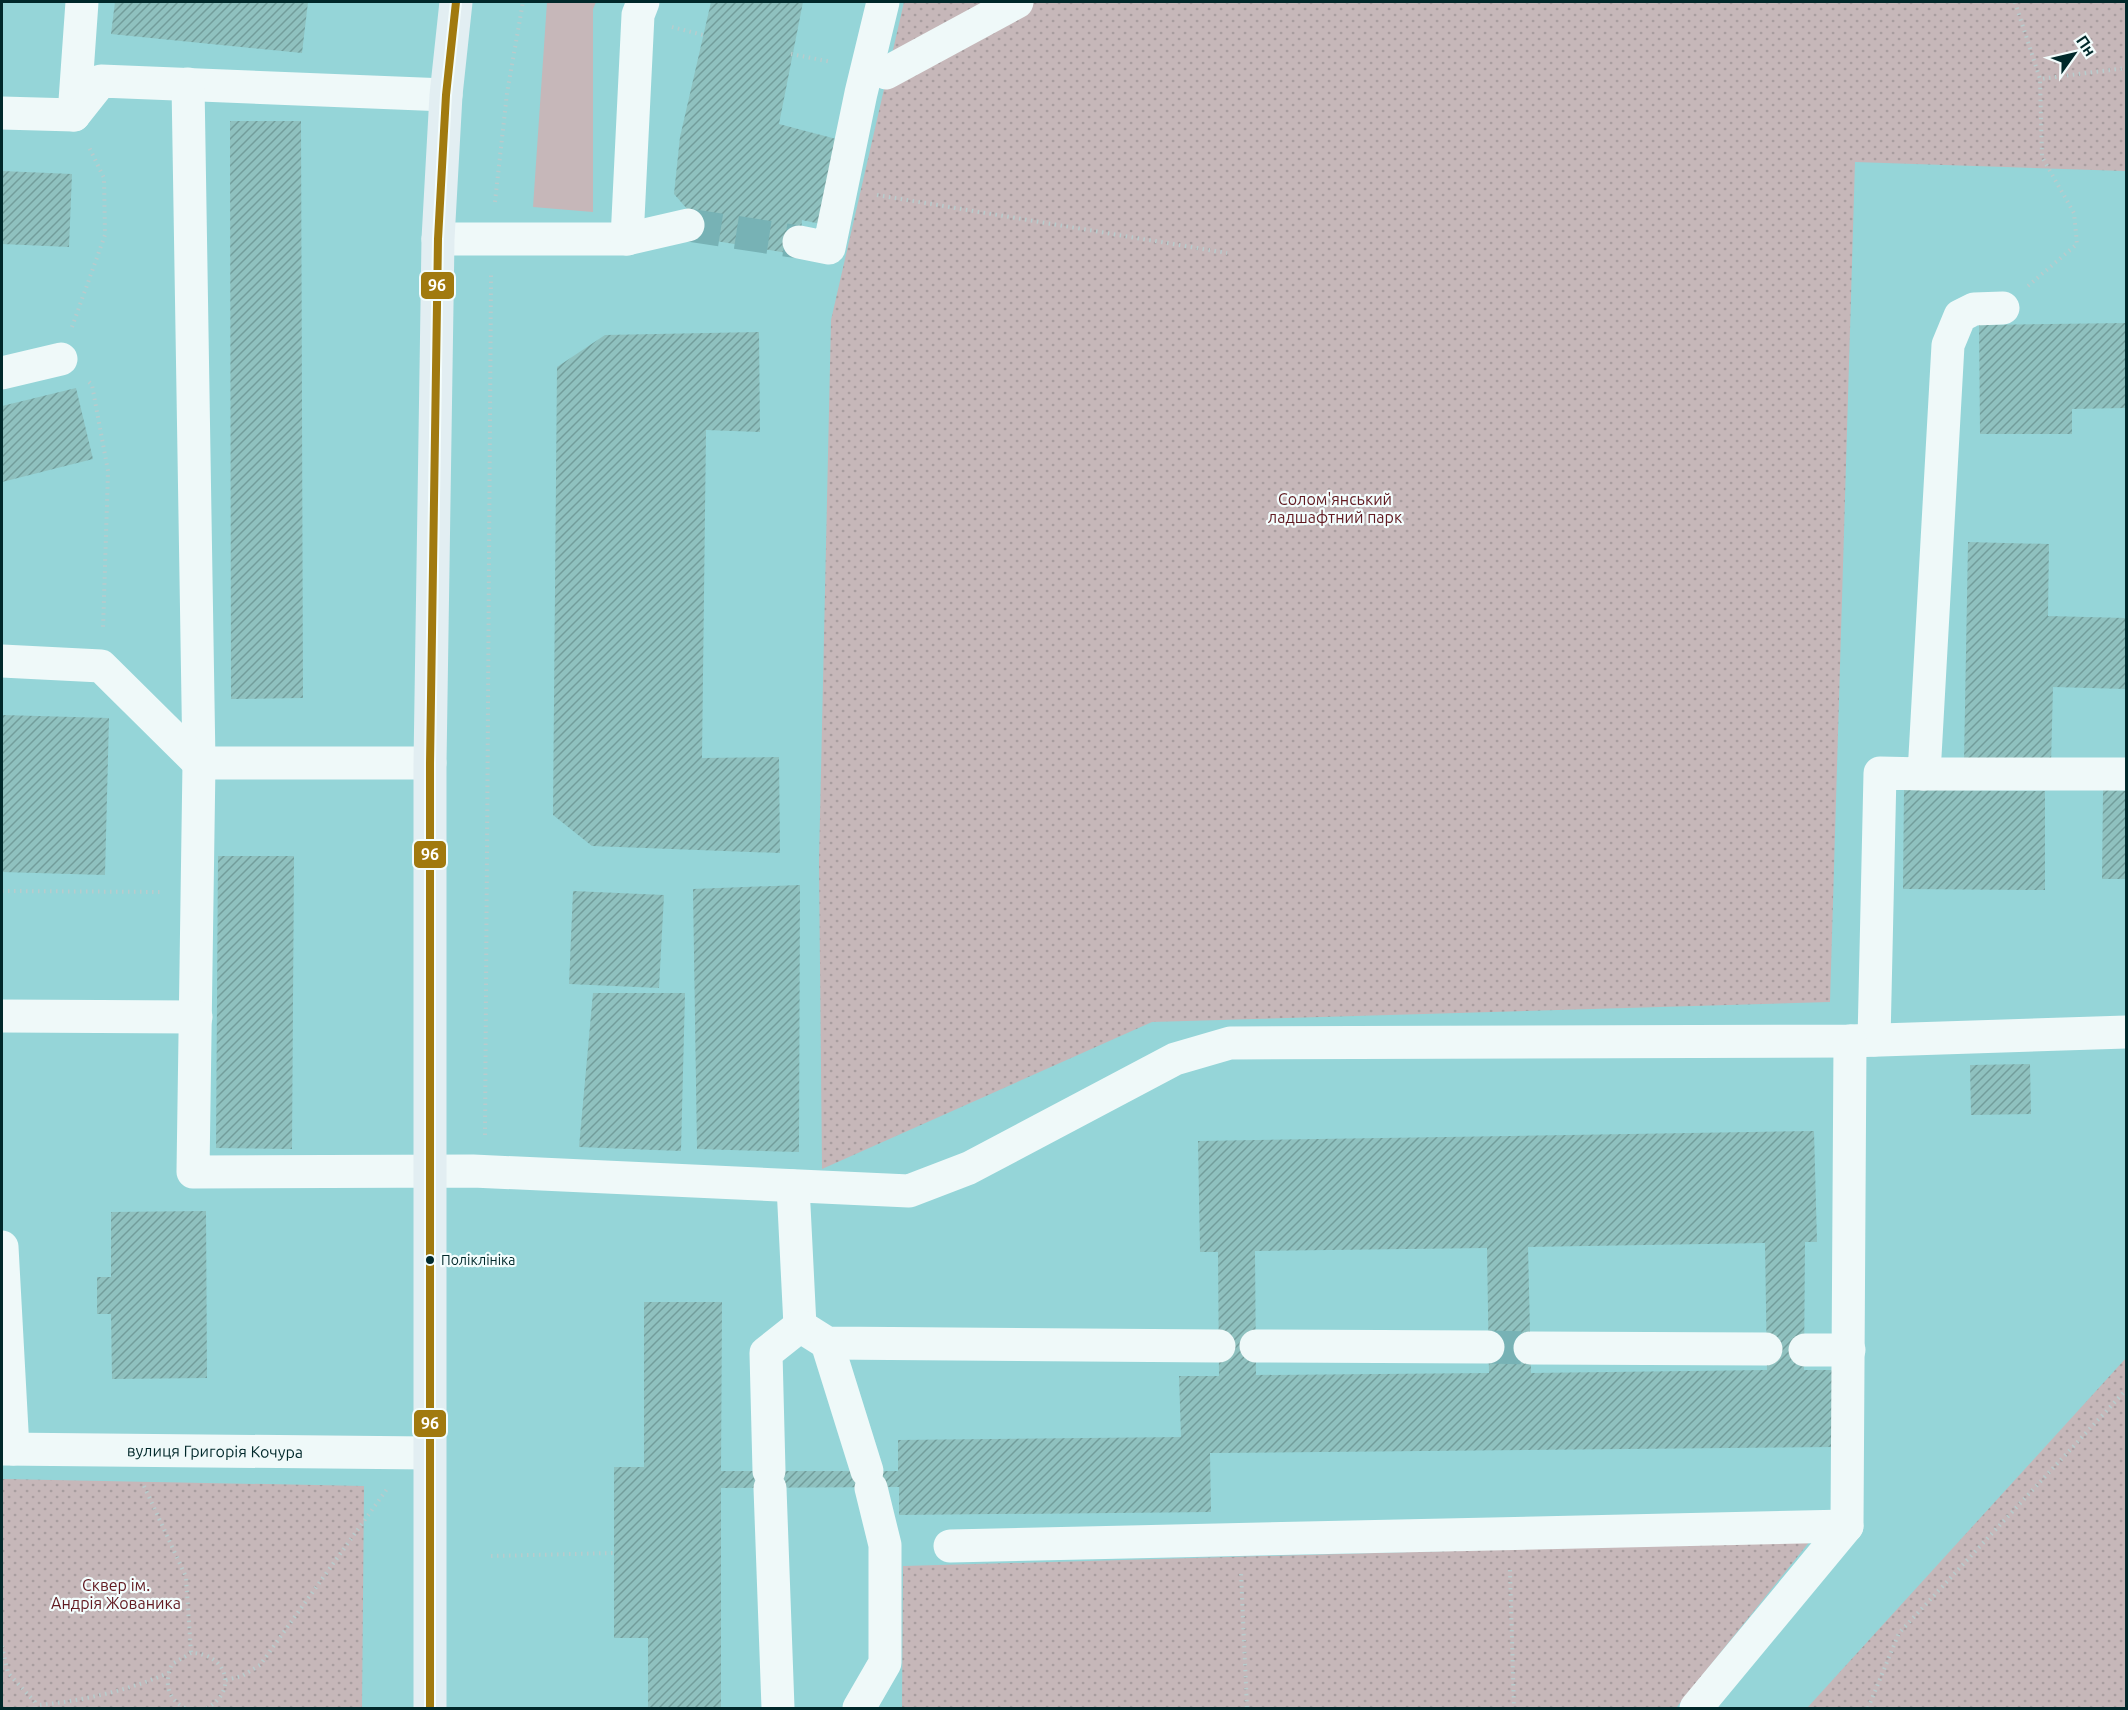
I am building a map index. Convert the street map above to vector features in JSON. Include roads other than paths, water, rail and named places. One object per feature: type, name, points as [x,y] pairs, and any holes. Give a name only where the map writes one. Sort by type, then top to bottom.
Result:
[{"type":"main road","points":[[430,1708],[428,1453],[430,763],[438,239],[446,95],[456,2]]},
{"type":"street","points":[[74,115],[82,2]]},
{"type":"street","points":[[627,239],[638,15],[643,2]]},
{"type":"street","points":[[799,242],[829,248],[861,93],[879,59],[883,2]]},
{"type":"street","points":[[879,59],[1017,2]]},
{"type":"street","points":[[74,115],[101,81],[446,95]]},
{"type":"street","points":[[188,84],[199,763],[193,1172],[485,1172],[909,1191],[969,1168],[1175,1059],[1230,1043],[1862,1040],[2127,1032]]},
{"type":"street","points":[[2,113],[74,115]]},
{"type":"street","points":[[438,239],[627,239],[688,225]]},
{"type":"street","points":[[1924,774],[1947,345],[1960,316],[1974,309],[2002,308]]},
{"type":"street","points":[[2,373],[61,359]]},
{"type":"street","points":[[2,661],[101,666],[199,763],[430,763]]},
{"type":"street","points":[[1696,1708],[1847,1526],[1849,1350],[1862,1040],[1880,773],[2127,774]]},
{"type":"street","points":[[2,1016],[196,1017]]},
{"type":"street","points":[[793,1186],[814,1334],[869,1479],[885,1545],[885,1663],[859,1708]]},
{"type":"street","points":[[2,1247],[8,1449]]},
{"type":"street","points":[[778,1708],[766,1353],[814,1334],[1219,1346]]},
{"type":"street","points":[[1256,1346],[1488,1347]]},
{"type":"street","points":[[1530,1348],[1766,1349]]},
{"type":"street","points":[[1804,1350],[1849,1350]]},
{"type":"street","name":"вулиця Григорія Кочура","points":[[8,1449],[428,1453]]},
{"type":"street","points":[[950,1546],[1847,1526]]},
{"type":"tunnel","points":[[688,225],[799,242]]},
{"type":"tunnel","points":[[1488,1347],[1530,1348]]},
{"type":"place","name":"Поліклініка","points":[[430,1260]]},
{"type":"park label","name":"Солом'янський ладшафтний парк","points":[[1335,508]]},
{"type":"park label","name":"Сквер ім. Андрія Жованика","points":[[116,1594]]}]
